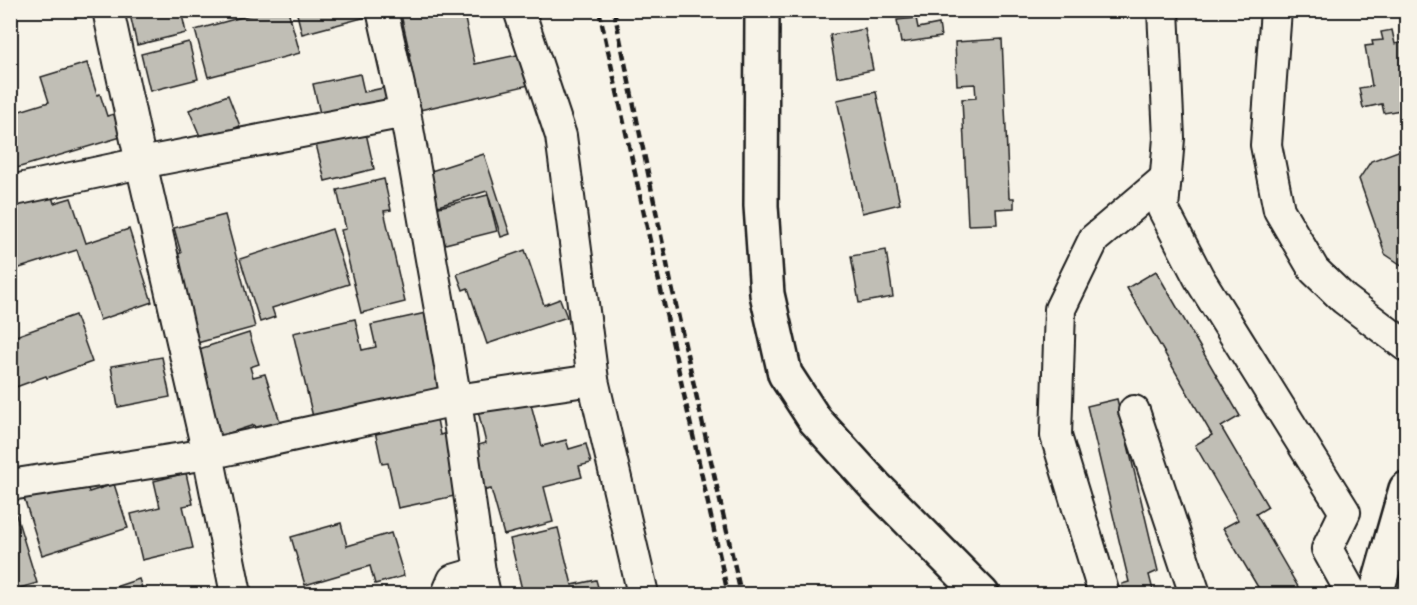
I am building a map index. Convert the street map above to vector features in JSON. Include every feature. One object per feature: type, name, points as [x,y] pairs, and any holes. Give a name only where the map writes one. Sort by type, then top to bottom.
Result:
[{"type":"street","points":[[108,10],[208,454],[236,594]]},
{"type":"street","points":[[382,10],[405,112],[456,400],[483,583],[453,580],[447,594]]},
{"type":"street","points":[[519,10],[561,136],[593,380],[643,594]]},
{"type":"street","points":[[762,10],[761,206],[767,294],[785,374],[822,429],[982,594]]},
{"type":"street","points":[[1163,10],[1169,138],[1163,210],[1194,268],[1345,512],[1327,549],[1352,594]]},
{"type":"street","points":[[1276,10],[1266,144],[1279,210],[1314,270],[1344,299],[1407,346]]},
{"type":"street","points":[[10,191],[405,112]]},
{"type":"street","points":[[1104,594],[1056,436],[1060,309],[1094,238],[1166,178]]},
{"type":"street","points":[[10,485],[208,454],[456,400],[593,380]]},
{"type":"street","points":[[1134,411],[1195,594]]},
{"type":"street","points":[[1376,594],[1407,489]]},
{"type":"building","points":[[129,10],[181,10],[186,33],[137,45]]},
{"type":"building","points":[[267,10],[288,10],[300,53],[208,77],[195,30]]},
{"type":"building","points":[[296,10],[369,10],[370,16],[302,34]]},
{"type":"building","points":[[400,10],[463,10],[475,64],[522,54],[529,85],[411,112],[399,58],[410,55]]},
{"type":"building","points":[[916,18],[918,28],[939,24],[941,37],[901,43],[897,20]]},
{"type":"building","points":[[865,29],[873,70],[837,77],[830,35]]},
{"type":"building","points":[[1392,30],[1395,44],[1406,42],[1406,109],[1384,113],[1382,104],[1363,108],[1359,88],[1372,86],[1365,46],[1373,45],[1372,41],[1383,40],[1381,32]]},
{"type":"building","points":[[1002,39],[1009,198],[1014,198],[1014,208],[996,209],[997,224],[968,225],[962,99],[976,98],[975,84],[957,85],[955,42]]},
{"type":"building","points":[[189,42],[198,79],[150,91],[141,54]]},
{"type":"building","points":[[87,63],[97,95],[100,94],[107,116],[114,114],[121,137],[10,170],[10,114],[49,102],[41,77]]},
{"type":"building","points":[[360,74],[364,92],[388,87],[392,107],[322,122],[313,84]]},
{"type":"building","points":[[876,92],[900,204],[862,213],[837,100]]},
{"type":"building","points":[[228,95],[240,126],[202,141],[189,110]]},
{"type":"building","points":[[364,124],[374,169],[325,181],[314,136]]},
{"type":"building","points":[[1406,148],[1406,265],[1403,266],[1385,254],[1359,179],[1371,161]]},
{"type":"building","points":[[484,154],[510,234],[501,237],[487,191],[438,206],[428,172]]},
{"type":"building","points":[[384,179],[391,210],[384,211],[405,302],[361,313],[341,230],[346,229],[337,190]]},
{"type":"building","points":[[51,193],[54,203],[71,198],[86,243],[129,229],[152,302],[100,320],[77,250],[10,271],[10,207]]},
{"type":"building","points":[[488,195],[497,231],[445,244],[435,208]]},
{"type":"building","points":[[225,215],[255,327],[190,345],[169,256],[181,253],[174,228]]},
{"type":"building","points":[[332,229],[349,284],[272,308],[275,317],[260,322],[240,259]]},
{"type":"building","points":[[525,250],[544,305],[560,299],[567,317],[487,344],[468,288],[463,290],[457,274]]},
{"type":"building","points":[[886,250],[893,297],[859,303],[851,256]]},
{"type":"building","points":[[1156,271],[1240,416],[1221,427],[1268,507],[1256,514],[1301,592],[1262,594],[1223,528],[1238,520],[1195,445],[1212,435],[1127,288]]},
{"type":"building","points":[[426,313],[444,388],[313,417],[293,333],[355,319],[362,350],[376,347],[371,325]]},
{"type":"building","points":[[75,315],[92,362],[16,387],[10,373],[10,338]]},
{"type":"building","points":[[249,333],[259,364],[250,367],[253,377],[265,374],[282,428],[257,436],[254,425],[217,437],[190,352]]},
{"type":"building","points":[[162,357],[170,397],[118,407],[111,366]]},
{"type":"building","points":[[528,393],[542,446],[566,440],[569,449],[586,444],[591,463],[579,466],[582,477],[544,487],[553,522],[504,535],[491,489],[482,491],[471,447],[486,443],[477,407]]},
{"type":"building","points":[[1117,399],[1158,571],[1149,575],[1154,594],[1124,594],[1122,584],[1129,582],[1087,406]]},
{"type":"building","points":[[435,409],[440,435],[450,432],[464,494],[398,508],[388,463],[382,464],[373,422]]},
{"type":"building","points":[[186,473],[193,504],[183,506],[193,548],[142,560],[131,514],[160,507],[154,481]]},
{"type":"building","points":[[85,479],[89,492],[114,484],[128,528],[42,555],[24,498]]},
{"type":"building","points":[[10,495],[37,583],[10,591]]},
{"type":"building","points":[[341,523],[347,546],[391,533],[404,576],[375,584],[370,566],[305,585],[291,537]]},
{"type":"building","points":[[558,528],[572,585],[596,580],[600,594],[523,594],[510,539]]},
{"type":"building","points":[[139,579],[144,594],[94,594]]},
{"type":"railway","points":[[599,10],[728,594]]},
{"type":"railway","points":[[614,10],[671,283],[741,594]]}]
